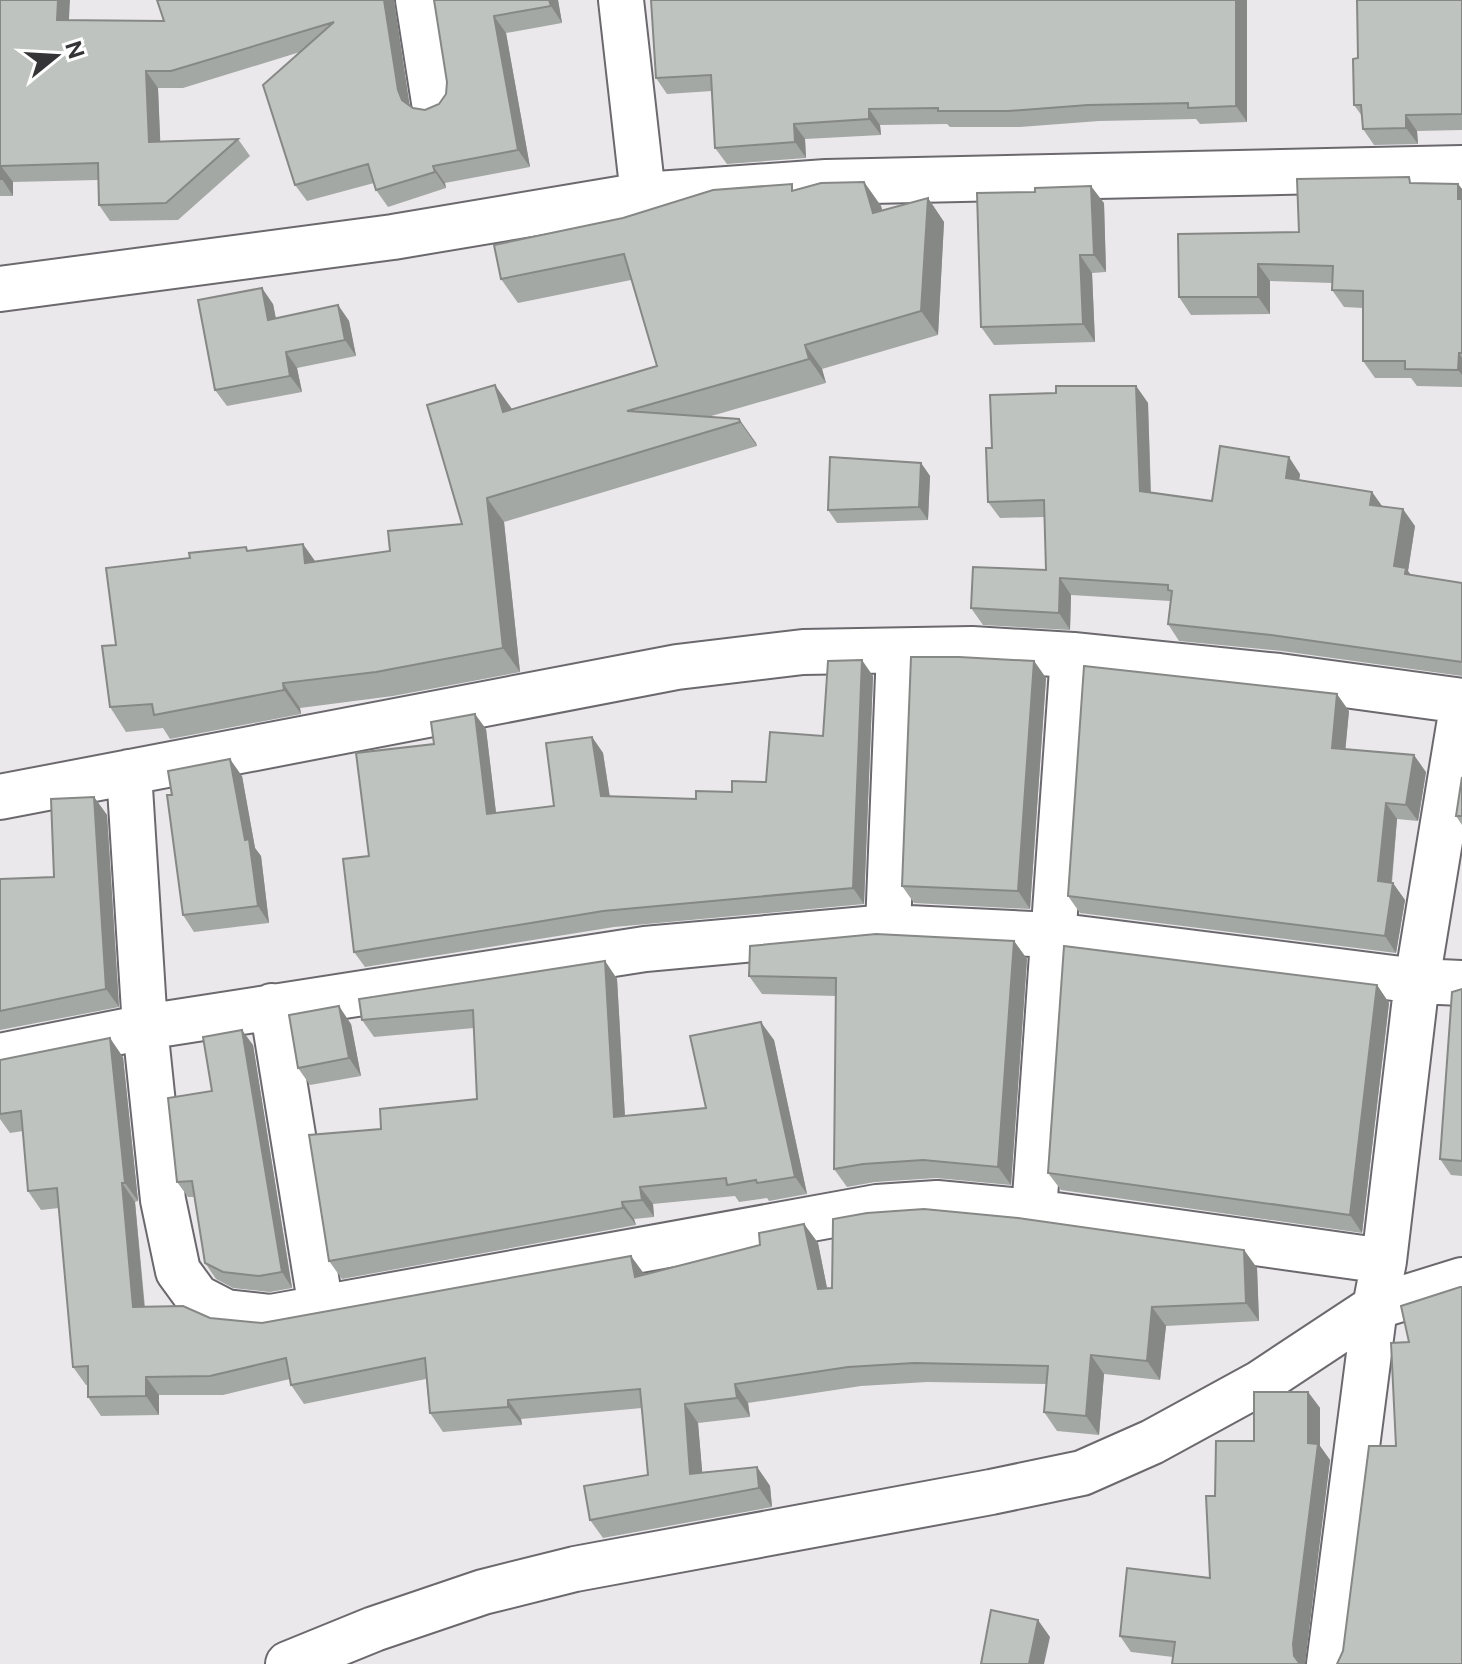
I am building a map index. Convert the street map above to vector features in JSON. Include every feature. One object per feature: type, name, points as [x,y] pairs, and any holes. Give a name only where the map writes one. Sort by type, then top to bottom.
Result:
[{"type":"street","points":[[418,0],[434,102]]},
{"type":"street","points":[[621,0],[643,195]]},
{"type":"street","points":[[0,289],[393,237],[643,195],[826,182],[1462,168]]},
{"type":"street","points":[[0,797],[677,667],[803,652],[972,649],[1073,655],[1279,676],[1462,701]]},
{"type":"street","points":[[888,927],[899,651]]},
{"type":"street","points":[[1034,1212],[1073,655]]},
{"type":"street","points":[[1329,1664],[1375,1307],[1384,1261],[1417,981],[1462,707]]},
{"type":"street","points":[[129,772],[145,1027],[163,1200],[178,1271],[197,1297],[226,1312],[271,1317],[877,1207],[937,1203],[1034,1212],[1384,1261]]},
{"type":"street","points":[[0,1056],[145,1027],[645,949],[888,927],[1053,935],[1417,981],[1462,983]]},
{"type":"street","points":[[272,1006],[321,1308]]},
{"type":"street","points":[[288,1664],[374,1629],[483,1592],[575,1569],[1082,1473],[1152,1442],[1260,1383],[1375,1307],[1462,1280]]},
{"type":"building","points":[[0,0],[58,0],[57,20],[164,21],[157,0],[384,0],[398,90],[402,100],[413,108],[425,110],[439,104],[446,94],[447,82],[434,0],[549,0],[551,6],[494,16],[518,150],[433,166],[435,172],[376,190],[368,164],[295,185],[263,85],[334,22],[171,71],[146,71],[149,142],[238,139],[166,203],[99,205],[98,163],[1,166],[0,179]]},
{"type":"building","points":[[651,0],[1236,0],[1236,106],[1188,108],[1188,103],[1088,105],[1008,111],[869,109],[869,119],[794,124],[795,142],[715,148],[711,75],[656,78]]},
{"type":"building","points":[[1357,0],[1462,0],[1462,114],[1406,115],[1406,128],[1363,129],[1361,105],[1354,105],[1353,59],[1358,58]]},
{"type":"building","points":[[1409,177],[1410,183],[1458,184],[1458,199],[1462,199],[1462,353],[1459,353],[1458,370],[1405,369],[1405,361],[1363,361],[1363,291],[1332,290],[1333,266],[1258,264],[1258,297],[1179,297],[1178,234],[1299,232],[1297,179]]},
{"type":"building","points":[[864,182],[873,213],[928,198],[921,311],[805,345],[809,359],[627,411],[739,419],[740,422],[487,498],[503,648],[376,672],[283,683],[284,690],[154,715],[152,704],[110,707],[102,646],[116,645],[106,568],[190,558],[189,553],[246,547],[247,551],[303,544],[305,563],[390,551],[388,531],[462,524],[427,405],[495,385],[503,412],[657,366],[624,254],[501,279],[494,245],[623,218],[713,190],[792,184],[792,191],[821,183]]},
{"type":"building","points":[[1091,186],[1094,255],[1080,255],[1083,324],[981,327],[977,193],[1035,192],[1035,188]]},
{"type":"building","points":[[262,288],[268,320],[338,305],[345,340],[286,352],[290,376],[215,390],[198,300]]},
{"type":"building","points":[[1056,386],[1136,386],[1140,491],[1212,501],[1220,446],[1289,457],[1286,478],[1372,492],[1370,505],[1403,509],[1394,566],[1406,568],[1405,574],[1462,583],[1462,662],[1168,624],[1172,591],[1168,590],[1168,585],[1060,578],[1059,613],[971,608],[973,567],[1046,570],[1044,500],[988,502],[986,448],[992,448],[990,395],[1056,393]]},
{"type":"building","points":[[830,457],[921,463],[919,507],[828,510]]},
{"type":"building","points":[[911,657],[1034,661],[1018,891],[902,886]]},
{"type":"building","points":[[862,660],[853,888],[603,911],[354,952],[343,859],[369,856],[356,753],[434,744],[431,722],[475,714],[487,814],[554,806],[546,743],[592,737],[601,796],[696,799],[696,791],[732,792],[732,781],[766,782],[770,732],[823,736],[828,661]]},
{"type":"building","points":[[1084,666],[1337,694],[1332,748],[1414,755],[1406,805],[1386,803],[1378,881],[1393,883],[1385,936],[1068,896]]},
{"type":"building","points":[[230,759],[245,840],[249,839],[258,906],[183,915],[167,795],[172,795],[168,771]]},
{"type":"building","points":[[1462,777],[1462,816],[1456,816]]},
{"type":"building","points":[[94,797],[106,989],[0,1011],[0,879],[54,877],[51,799]]},
{"type":"building","points":[[876,934],[1014,941],[998,1167],[923,1160],[834,1169],[836,978],[749,976],[750,946]]},
{"type":"building","points":[[1064,946],[1377,985],[1350,1215],[1048,1173]]},
{"type":"building","points":[[605,961],[614,1117],[706,1108],[690,1036],[761,1022],[795,1177],[727,1185],[726,1178],[640,1187],[642,1200],[622,1202],[623,1208],[329,1261],[309,1135],[381,1129],[380,1109],[477,1099],[473,1010],[362,1020],[359,999]]},
{"type":"building","points":[[1462,989],[1462,1161],[1440,1159],[1452,992]]},
{"type":"building","points":[[339,1006],[349,1058],[298,1068],[289,1015]]},
{"type":"building","points":[[242,1030],[282,1272],[259,1276],[223,1272],[205,1263],[192,1181],[177,1182],[168,1098],[212,1091],[203,1037]]},
{"type":"building","points":[[110,1038],[125,1183],[122,1183],[133,1307],[183,1306],[210,1318],[262,1323],[631,1256],[635,1277],[760,1245],[759,1233],[804,1224],[818,1289],[832,1288],[833,1219],[924,1209],[1018,1218],[1244,1250],[1246,1303],[1152,1307],[1147,1361],[1091,1355],[1086,1416],[1044,1412],[1048,1366],[914,1363],[848,1367],[735,1384],[737,1398],[685,1404],[690,1474],[757,1467],[759,1488],[590,1520],[584,1486],[648,1475],[640,1389],[508,1400],[508,1407],[430,1413],[425,1358],[291,1385],[286,1358],[210,1376],[146,1377],[146,1396],[88,1397],[88,1366],[73,1367],[57,1188],[28,1191],[21,1111],[0,1114],[0,1060]]},
{"type":"building","points":[[1462,1287],[1462,1664],[1337,1664],[1343,1651],[1369,1446],[1396,1446],[1391,1343],[1409,1342],[1401,1306]]},
{"type":"building","points":[[1254,1392],[1308,1392],[1308,1443],[1318,1444],[1293,1644],[1294,1656],[1300,1664],[1172,1664],[1175,1642],[1120,1636],[1127,1568],[1210,1578],[1206,1496],[1215,1496],[1216,1441],[1254,1441]]},
{"type":"building","points":[[991,1610],[1038,1620],[1029,1664],[981,1664]]}]
